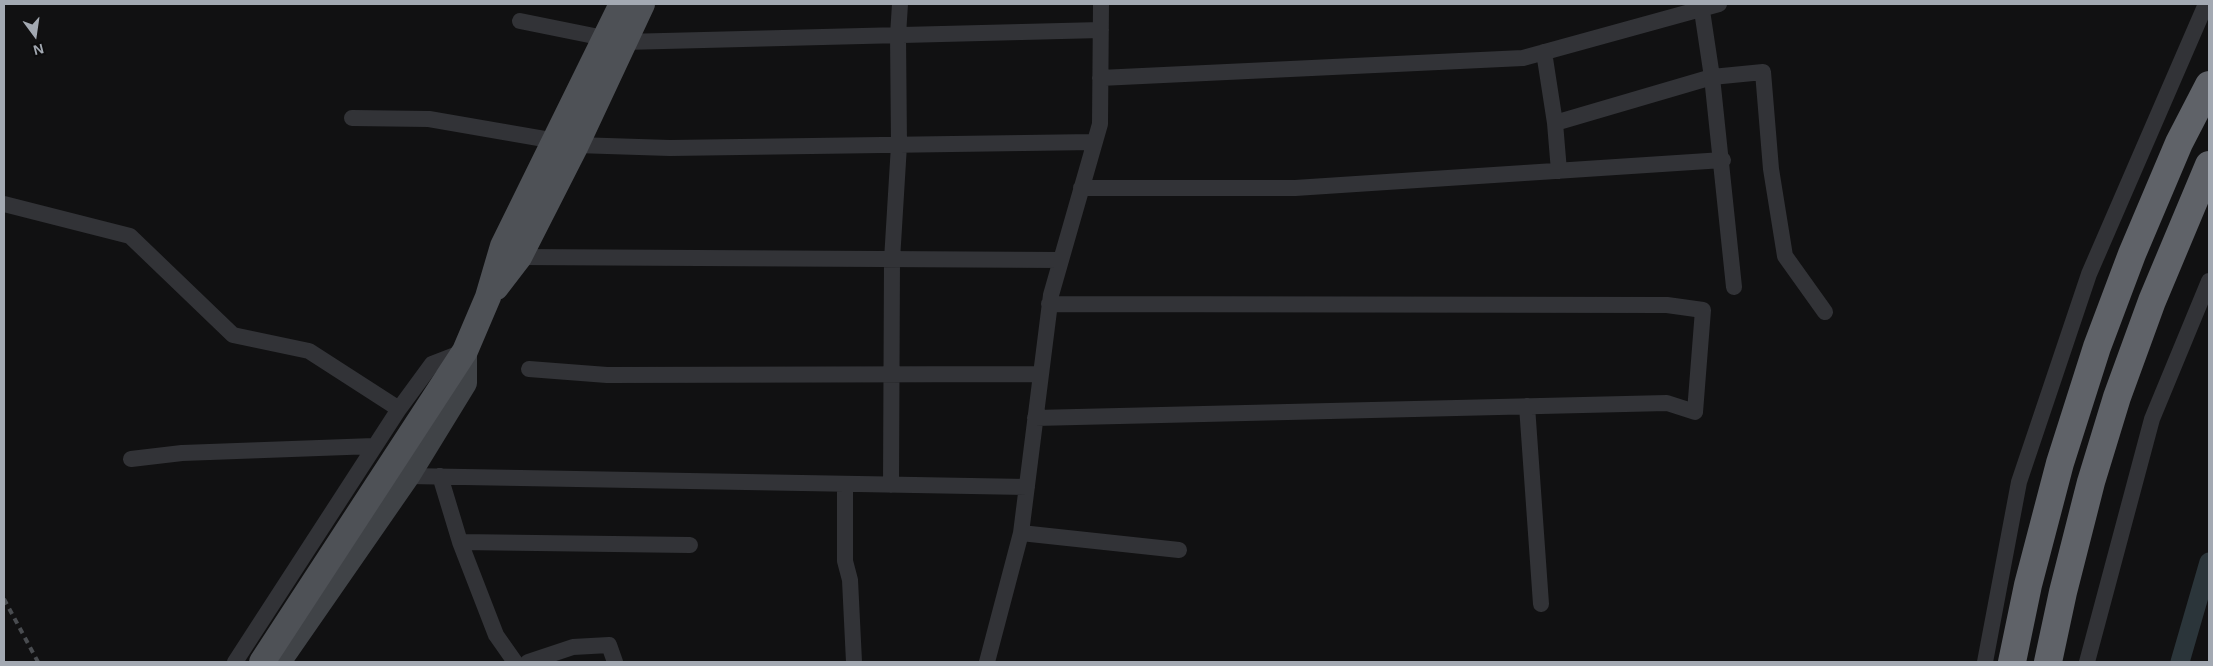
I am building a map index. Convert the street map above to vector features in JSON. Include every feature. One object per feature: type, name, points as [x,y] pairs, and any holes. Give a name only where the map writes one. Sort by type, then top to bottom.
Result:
[{"type":"highway","points":[[2012,662],[2028,585],[2060,463],[2097,347],[2143,228],[2179,143],[2209,85]]},
{"type":"highway","points":[[2048,662],[2063,592],[2091,482],[2117,397],[2152,301],[2209,165]]},
{"type":"main road","points":[[488,297],[519,257],[566,143],[614,40],[622,4]]},
{"type":"main road","points":[[614,40],[642,4]]},
{"type":"main road","points":[[262,662],[459,360],[488,297],[503,246],[566,143]]},
{"type":"street","points":[[891,485],[892,260],[899,145],[898,34],[900,4]]},
{"type":"street","points":[[986,662],[1022,533],[1050,304],[1060,260],[1100,124],[1101,4]]},
{"type":"street","points":[[1100,78],[1523,58],[1701,6],[1719,4]]},
{"type":"street","points":[[1985,662],[2018,482],[2089,274],[2206,4]]},
{"type":"street","points":[[1701,6],[1722,160],[1734,287]]},
{"type":"street","points":[[520,20],[614,40],[1101,30]]},
{"type":"street","points":[[1544,52],[1555,123],[1559,171]]},
{"type":"street","points":[[1555,123],[1712,77],[1763,72],[1770,169],[1785,256],[1825,312]]},
{"type":"street","points":[[352,118],[429,119],[566,143],[670,148],[1094,142]]},
{"type":"street","points":[[1081,188],[1295,188],[1722,160]]},
{"type":"street","points":[[4,204],[130,236],[233,335],[309,351],[399,409]]},
{"type":"street","points":[[519,257],[1060,260]]},
{"type":"street","points":[[2087,662],[2152,419],[2209,281]]},
{"type":"street","points":[[1035,418],[1667,403],[1695,412],[1704,310],[1667,304],[1050,304]]},
{"type":"street","points":[[235,662],[374,446],[432,364],[459,360],[465,383],[408,476],[279,662]]},
{"type":"street","points":[[529,369],[607,375],[1041,374]]},
{"type":"street","points":[[1527,406],[1541,604]]},
{"type":"street","points":[[131,459],[182,453],[374,446]]},
{"type":"street","points":[[408,476],[1027,488]]},
{"type":"street","points":[[440,476],[460,542],[496,635],[514,662]]},
{"type":"street","points":[[845,484],[845,561],[850,580],[854,662]]},
{"type":"street","points":[[1022,533],[1179,550]]},
{"type":"street","points":[[460,542],[690,545]]},
{"type":"street","points":[[528,662],[573,647],[609,644],[615,662]]},
{"type":"waterway","points":[[2180,662],[2209,562]]},
{"type":"railway","points":[[4,599],[38,662]]}]
